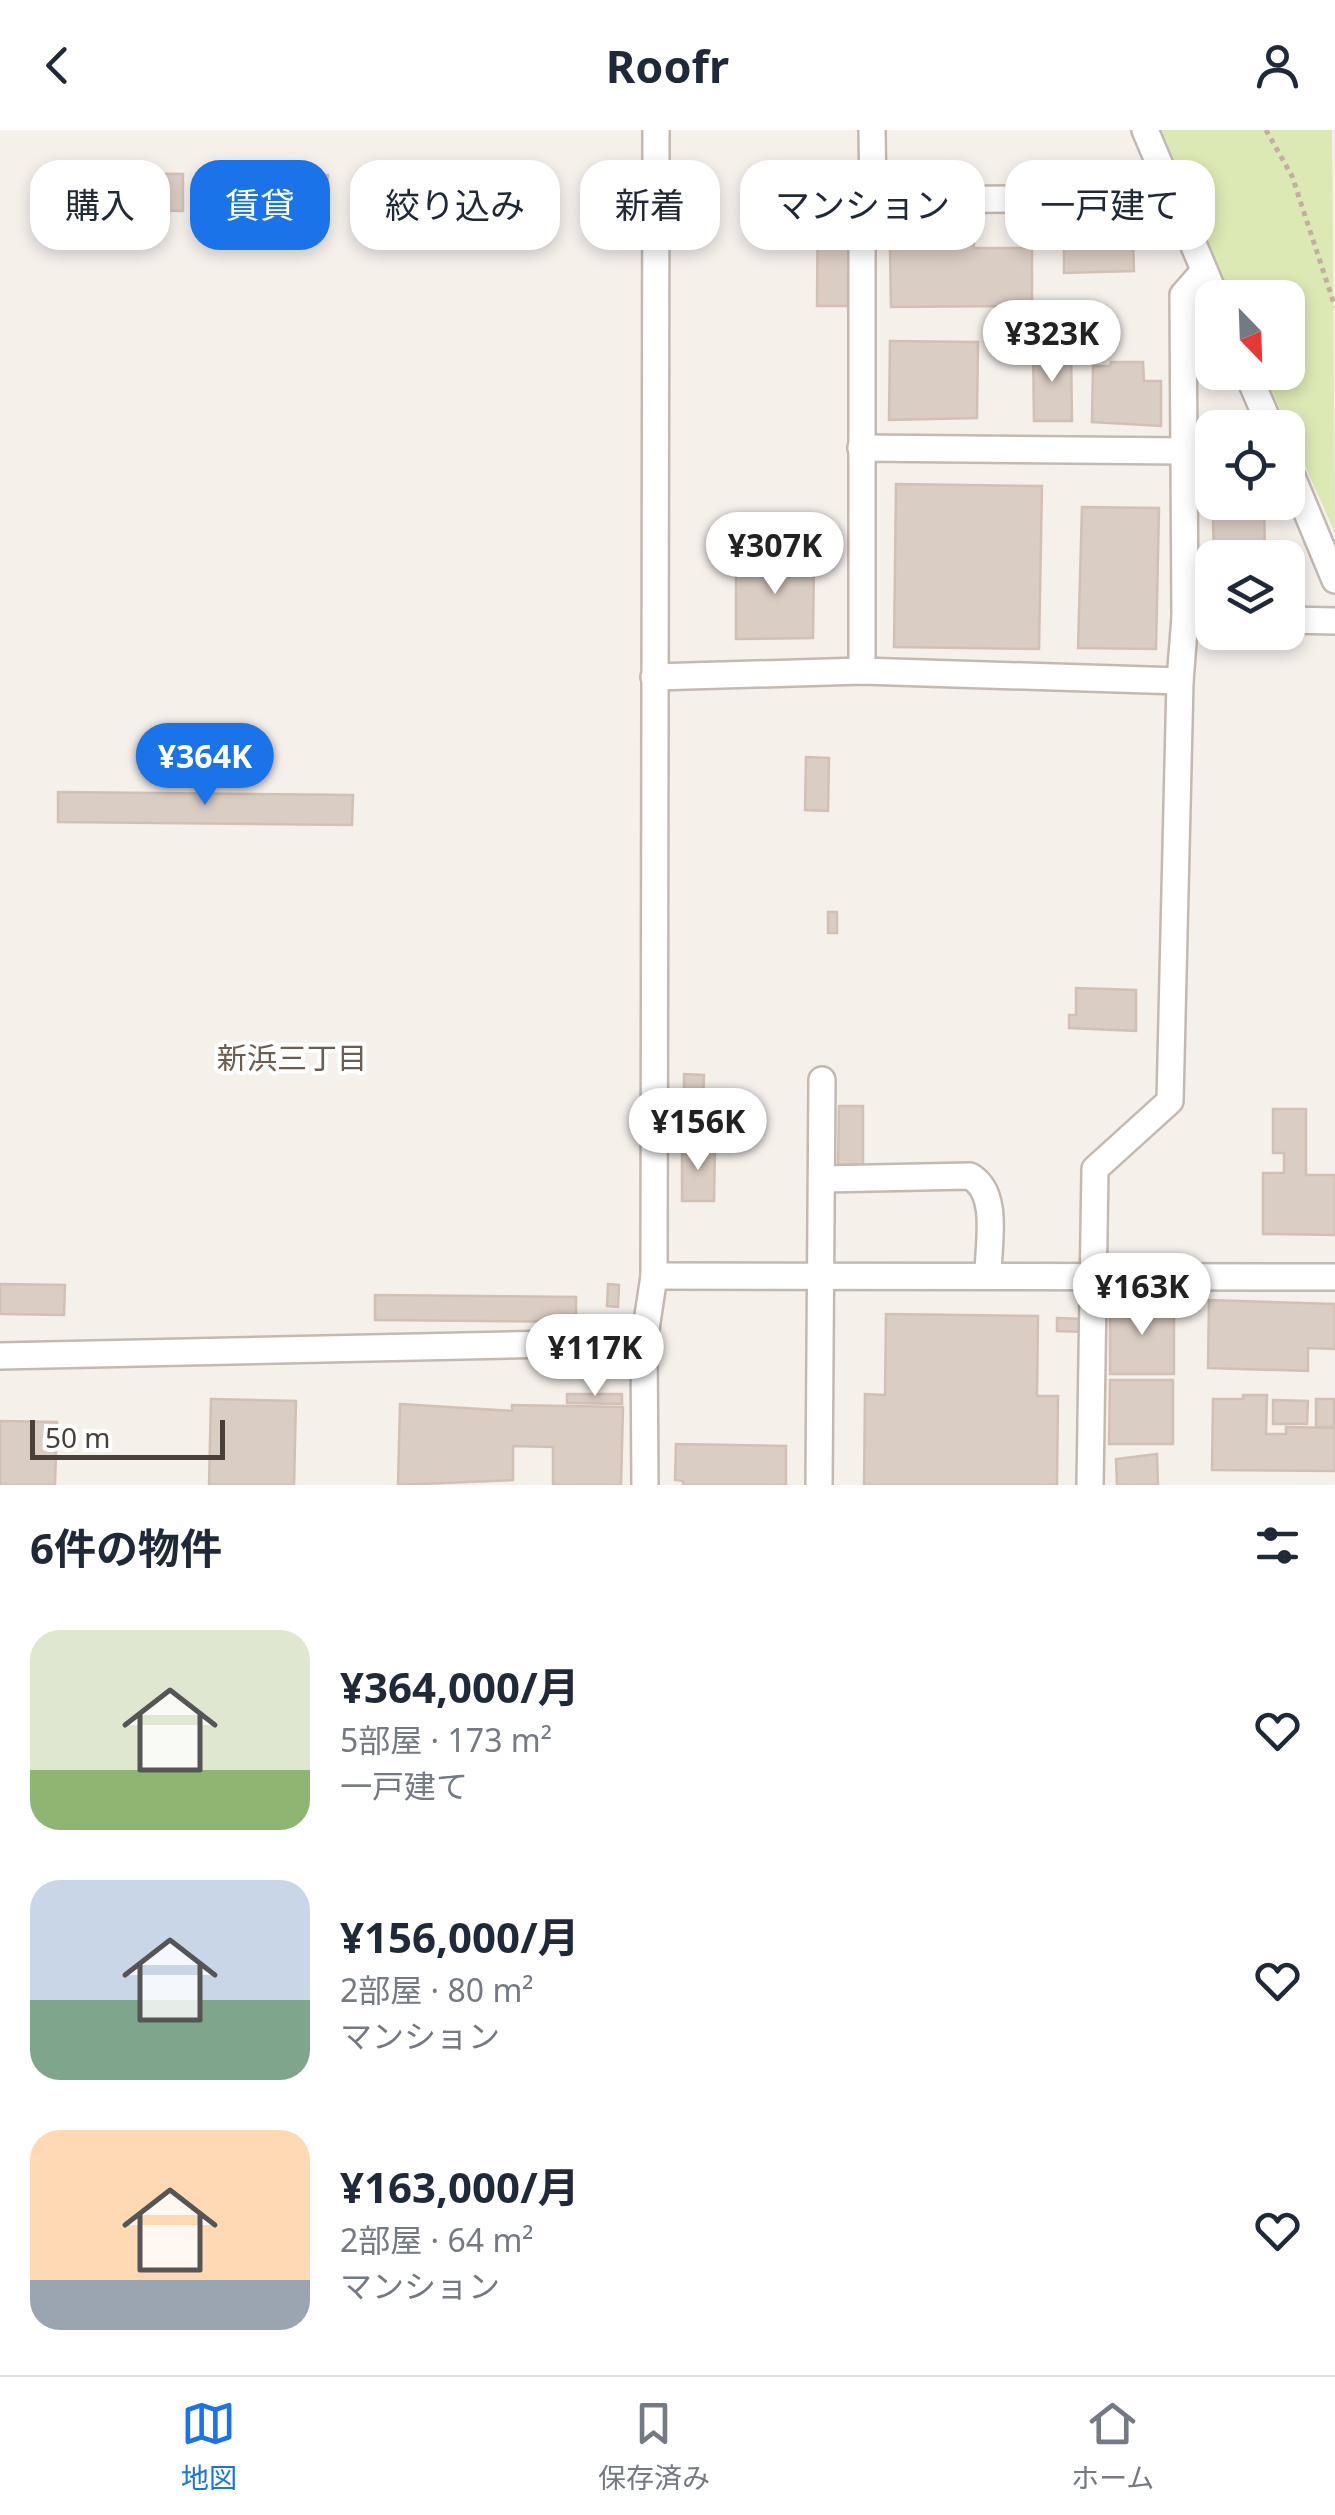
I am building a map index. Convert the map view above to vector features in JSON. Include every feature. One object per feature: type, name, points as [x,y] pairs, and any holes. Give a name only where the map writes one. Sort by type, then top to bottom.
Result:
[{"type":"lane","points":[[645,1485],[644,1342],[654,1276],[656,130]]},
{"type":"lane","points":[[872,130],[872,160]]},
{"type":"lane","points":[[1144,130],[1158,160]]},
{"type":"lane","points":[[862,250],[862,671]]},
{"type":"lane","points":[[1196,250],[1208,280]]},
{"type":"lane","points":[[1090,1485],[1095,1169],[1170,1102],[1185,617],[1182,295],[1204,270]]},
{"type":"lane","points":[[861,448],[1184,451]]},
{"type":"lane","points":[[1305,508],[1335,580]]},
{"type":"lane","points":[[1185,617],[1195,617]]},
{"type":"lane","points":[[1305,620],[1335,621]]},
{"type":"lane","points":[[654,677],[862,671],[1180,682]]},
{"type":"lane","points":[[818,1485],[822,1080]]},
{"type":"lane","points":[[824,1179],[970,1176],[983,1184],[989,1200],[988,1275]]},
{"type":"lane","points":[[654,1276],[1335,1277]]},
{"type":"lane","points":[[0,1356],[644,1342]]},
{"type":"path","points":[[1266,130],[1292,176],[1335,308]]},
{"type":"green space","points":[[1155,130],[1332,130],[1335,533],[1305,465],[1305,410],[1280,410],[1272,390],[1305,390],[1305,280],[1223,280],[1210,250],[1215,250],[1215,160],[1169,160]]},
{"type":"building","points":[[170,174],[183,174],[183,211],[170,211]]},
{"type":"building","points":[[817,250],[850,250],[850,306],[817,306]]},
{"type":"building","points":[[890,250],[1032,250],[1032,306],[891,307]]},
{"type":"building","points":[[1064,250],[1133,250],[1134,271],[1064,273]]},
{"type":"building","points":[[890,341],[978,342],[977,418],[889,420]]},
{"type":"building","points":[[1033,348],[1071,348],[1072,421],[1034,421]]},
{"type":"building","points":[[1111,362],[1143,362],[1144,381],[1161,381],[1161,426],[1092,422],[1093,366],[1110,366]]},
{"type":"building","points":[[896,484],[1042,486],[1039,649],[894,647]]},
{"type":"building","points":[[1082,507],[1159,508],[1156,649],[1078,648]]},
{"type":"building","points":[[1213,520],[1264,520],[1265,540],[1214,540]]},
{"type":"building","points":[[736,555],[814,556],[813,638],[736,639]]},
{"type":"building","points":[[806,757],[829,758],[828,811],[805,810]]},
{"type":"building","points":[[58,792],[353,795],[352,825],[58,822]]},
{"type":"building","points":[[828,912],[837,912],[837,933],[828,933]]},
{"type":"building","points":[[1076,988],[1136,990],[1136,1031],[1069,1028],[1069,1015],[1076,1015]]},
{"type":"building","points":[[684,1074],[704,1075],[703,1102],[684,1101]]},
{"type":"building","points":[[839,1106],[863,1106],[863,1165],[838,1165]]},
{"type":"building","points":[[1273,1109],[1306,1109],[1306,1175],[1335,1175],[1335,1235],[1263,1234],[1263,1173],[1284,1173],[1284,1153],[1273,1153]]},
{"type":"building","points":[[683,1114],[698,1114],[698,1129],[683,1129]]},
{"type":"building","points":[[682,1145],[715,1145],[714,1201],[682,1201]]},
{"type":"building","points":[[0,1284],[65,1285],[64,1315],[0,1314]]},
{"type":"building","points":[[608,1284],[619,1285],[618,1307],[607,1306]]},
{"type":"building","points":[[375,1295],[576,1297],[576,1322],[375,1320]]},
{"type":"building","points":[[1209,1300],[1335,1304],[1335,1349],[1308,1348],[1308,1371],[1208,1368]]},
{"type":"building","points":[[1110,1302],[1174,1302],[1174,1374],[1110,1374]]},
{"type":"building","points":[[886,1314],[1038,1316],[1037,1396],[1058,1396],[1057,1485],[864,1485],[865,1394],[885,1395]]},
{"type":"building","points":[[1057,1318],[1084,1319],[1083,1332],[1057,1331]]},
{"type":"building","points":[[1110,1380],[1173,1380],[1173,1444],[1109,1444]]},
{"type":"building","points":[[567,1394],[622,1394],[622,1404],[567,1403]]},
{"type":"building","points":[[1243,1395],[1267,1395],[1266,1434],[1286,1434],[1286,1427],[1335,1428],[1335,1471],[1212,1470],[1213,1399],[1243,1399]]},
{"type":"building","points":[[211,1399],[296,1401],[294,1485],[209,1485]]},
{"type":"building","points":[[1316,1399],[1334,1399],[1334,1427],[1316,1427]]},
{"type":"building","points":[[1273,1400],[1308,1401],[1307,1424],[1273,1424]]},
{"type":"building","points":[[400,1404],[512,1411],[512,1405],[623,1407],[621,1485],[553,1485],[553,1447],[513,1446],[513,1480],[398,1485]]},
{"type":"building","points":[[0,1421],[57,1422],[55,1485],[0,1485]]},
{"type":"building","points":[[676,1444],[786,1446],[786,1485],[683,1485],[683,1481],[675,1480]]},
{"type":"building","points":[[1157,1454],[1158,1485],[1117,1485],[1116,1459]]},
{"type":"district","name":"新浜三丁目","points":[[292,1059]]}]
